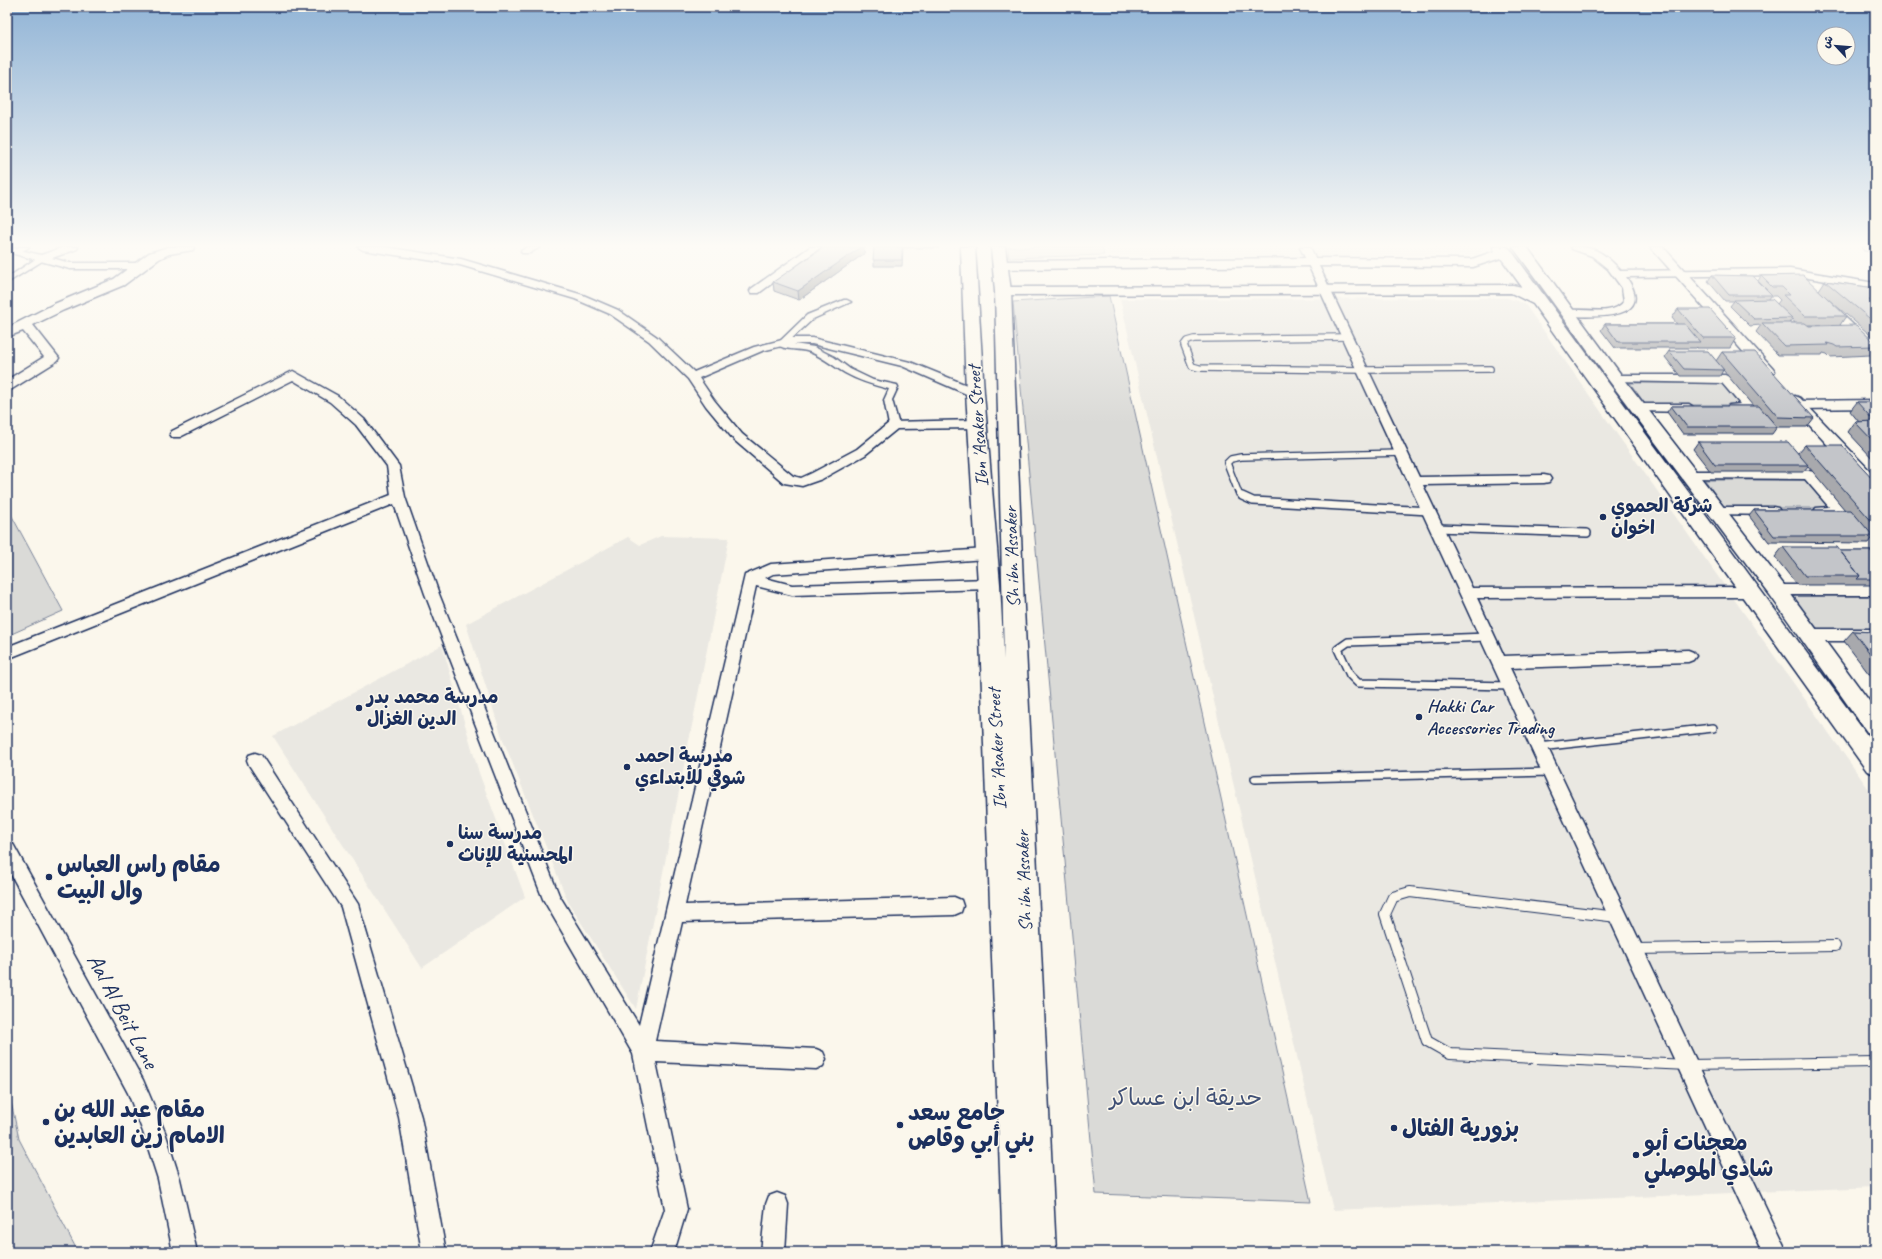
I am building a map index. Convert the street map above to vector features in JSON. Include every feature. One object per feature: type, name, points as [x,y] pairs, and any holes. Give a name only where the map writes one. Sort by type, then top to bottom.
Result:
[{"type":"main road","name":"Ibn 'Asaker Street","points":[[971,306],[977,424],[989,584],[1020,1252]]},
{"type":"main road","name":"Sh ibn 'Assaker","points":[[1003,306],[1013,600],[1039,1252]]},
{"type":"main road","points":[[1543,306],[1875,764]]},
{"type":"main road","points":[[1561,306],[1777,590],[1875,726]]},
{"type":"street","points":[[7,333],[66,306]]},
{"type":"street","points":[[600,306],[614,312],[653,339],[692,376],[710,403],[738,437],[788,480],[802,482],[818,476],[861,452],[894,425],[977,424]]},
{"type":"street","points":[[781,344],[810,317],[838,306]]},
{"type":"street","points":[[1333,306],[1775,1252]]},
{"type":"street","points":[[1568,313],[1610,312],[1625,306]]},
{"type":"street","points":[[1709,306],[1777,381]]},
{"type":"street","points":[[1826,306],[1875,351]]},
{"type":"street","points":[[7,386],[52,358],[25,324]]},
{"type":"street","points":[[692,376],[758,349],[790,341],[812,341],[906,364],[975,393]]},
{"type":"street","points":[[781,344],[811,349],[831,359],[847,371],[870,382],[894,387],[888,400],[894,425]]},
{"type":"street","points":[[176,434],[293,375],[334,399],[360,422],[393,466],[398,497],[432,594],[552,899],[643,1051],[676,1209],[662,1252]]},
{"type":"street","points":[[1616,379],[1725,379],[1750,408],[1718,408]]},
{"type":"street","points":[[1788,393],[1875,486]]},
{"type":"street","points":[[1798,405],[1875,404]]},
{"type":"street","points":[[1640,408],[1703,408]]},
{"type":"street","points":[[1690,475],[1809,475],[1840,511],[1808,511]]},
{"type":"street","points":[[1415,481],[1544,479]]},
{"type":"street","points":[[7,653],[398,497]]},
{"type":"street","points":[[1717,511],[1785,511]]},
{"type":"street","points":[[750,579],[771,569],[986,554]]},
{"type":"street","points":[[750,579],[792,590],[989,584]]},
{"type":"street","points":[[643,1051],[750,579]]},
{"type":"street","points":[[1777,590],[1875,590]]},
{"type":"street","points":[[1467,593],[1751,592]]},
{"type":"street","points":[[1808,635],[1875,635]]},
{"type":"street","points":[[1499,662],[1688,656]]},
{"type":"street","points":[[255,760],[349,904],[410,1117],[434,1252]]},
{"type":"street","name":"Aal Al Beit Lane","points":[[7,850],[136,1087],[154,1132],[169,1179],[185,1252]]},
{"type":"street","points":[[674,914],[954,906]]},
{"type":"street","points":[[643,1051],[816,1059]]},
{"type":"street","points":[[773,1252],[777,1204]]},
{"type":"lane","points":[[1348,337],[1194,339],[1187,341],[1184,345],[1189,362],[1192,366],[1199,368],[1363,370],[1490,369]]},
{"type":"lane","points":[[1402,453],[1241,457],[1231,459],[1227,463],[1239,494],[1245,499],[1253,501],[1429,511]]},
{"type":"lane","points":[[1437,528],[1587,533]]},
{"type":"lane","points":[[1488,637],[1348,642],[1338,649],[1350,676],[1358,683],[1511,686]]},
{"type":"lane","points":[[1539,747],[1713,728]]},
{"type":"lane","points":[[1254,779],[1551,772]]},
{"type":"lane","points":[[1619,917],[1410,892],[1393,897],[1385,914],[1427,1041],[1450,1054],[1688,1065],[1875,1062]]},
{"type":"lane","points":[[1634,949],[1835,946]]},
{"type":"shaded area","points":[[1122,306],[1526,306],[1875,798],[1875,1187],[1333,1210]]},
{"type":"shaded area","points":[[661,536],[729,538],[636,1009],[568,902],[502,737],[466,624],[628,537],[640,545]]},
{"type":"shaded area","points":[[442,645],[479,773],[525,897],[422,968],[273,736]]},
{"type":"green space","name":"حديقة ابن عساكر","points":[[1013,306],[1111,306],[1311,1202],[1096,1194]]},
{"type":"green space","points":[[1630,383],[1724,383],[1743,405],[1646,405]]},
{"type":"green space","points":[[1705,480],[1808,480],[1832,508],[1725,508]]},
{"type":"green space","points":[[7,507],[63,611],[7,636]]},
{"type":"green space","points":[[1791,596],[1875,596],[1875,630],[1816,630]]},
{"type":"green space","points":[[7,1083],[19,1139],[78,1252],[7,1252]]},
{"type":"building","points":[[1740,306],[1779,306],[1792,318],[1754,319]]},
{"type":"building","points":[[1794,306],[1835,306],[1846,316],[1805,316]]},
{"type":"building","points":[[1854,306],[1875,306],[1875,323]]},
{"type":"building","points":[[1678,309],[1710,309],[1736,338],[1703,338]]},
{"type":"building","points":[[1762,323],[1805,323],[1809,326],[1856,325],[1875,343],[1875,346],[1837,347],[1827,343],[1829,345],[1784,346]]},
{"type":"building","points":[[1605,324],[1685,324],[1700,342],[1618,342]]},
{"type":"building","points":[[1669,351],[1708,351],[1724,370],[1684,369]]},
{"type":"building","points":[[1722,352],[1755,352],[1814,418],[1778,417]]},
{"type":"building","points":[[1857,402],[1875,402],[1875,443],[1855,422],[1874,421]]},
{"type":"building","points":[[1671,406],[1759,406],[1777,427],[1687,427]]},
{"type":"building","points":[[1698,442],[1788,442],[1808,465],[1715,465]]},
{"type":"building","points":[[1805,445],[1842,445],[1875,481],[1875,525]]},
{"type":"building","points":[[1754,510],[1851,510],[1873,536],[1774,536]]},
{"type":"building","points":[[1783,547],[1837,547],[1860,576],[1805,576]]},
{"type":"building","points":[[1840,551],[1875,551],[1875,579],[1857,579],[1860,576]]},
{"type":"building","points":[[1853,631],[1875,632],[1875,660]]},
{"type":"place","name":"شركة الحموي اخوان","points":[[1603,517]]},
{"type":"place","name":"مدرسة محمد بدر الدين الغزال","points":[[359,708]]},
{"type":"place","name":"Hakki Car Accessories Trading","points":[[1419,717]]},
{"type":"place","name":"مدرسة احمد شوقي للأبتداءي","points":[[627,767]]},
{"type":"place","name":"مدرسة سنا المحسنية للإناث","points":[[450,844]]},
{"type":"place","name":"مقام راس العباس وال البيت","points":[[49,877]]},
{"type":"place","name":"مقام عبد الله بن الامام زين العابدين","points":[[46,1122]]},
{"type":"place","name":"جامع سعد بني أبي وقاص","points":[[900,1125]]},
{"type":"place","name":"بزورية الفتال","points":[[1394,1128]]},
{"type":"place","name":"معجنات أبو شادي الموصلي","points":[[1636,1155]]}]
